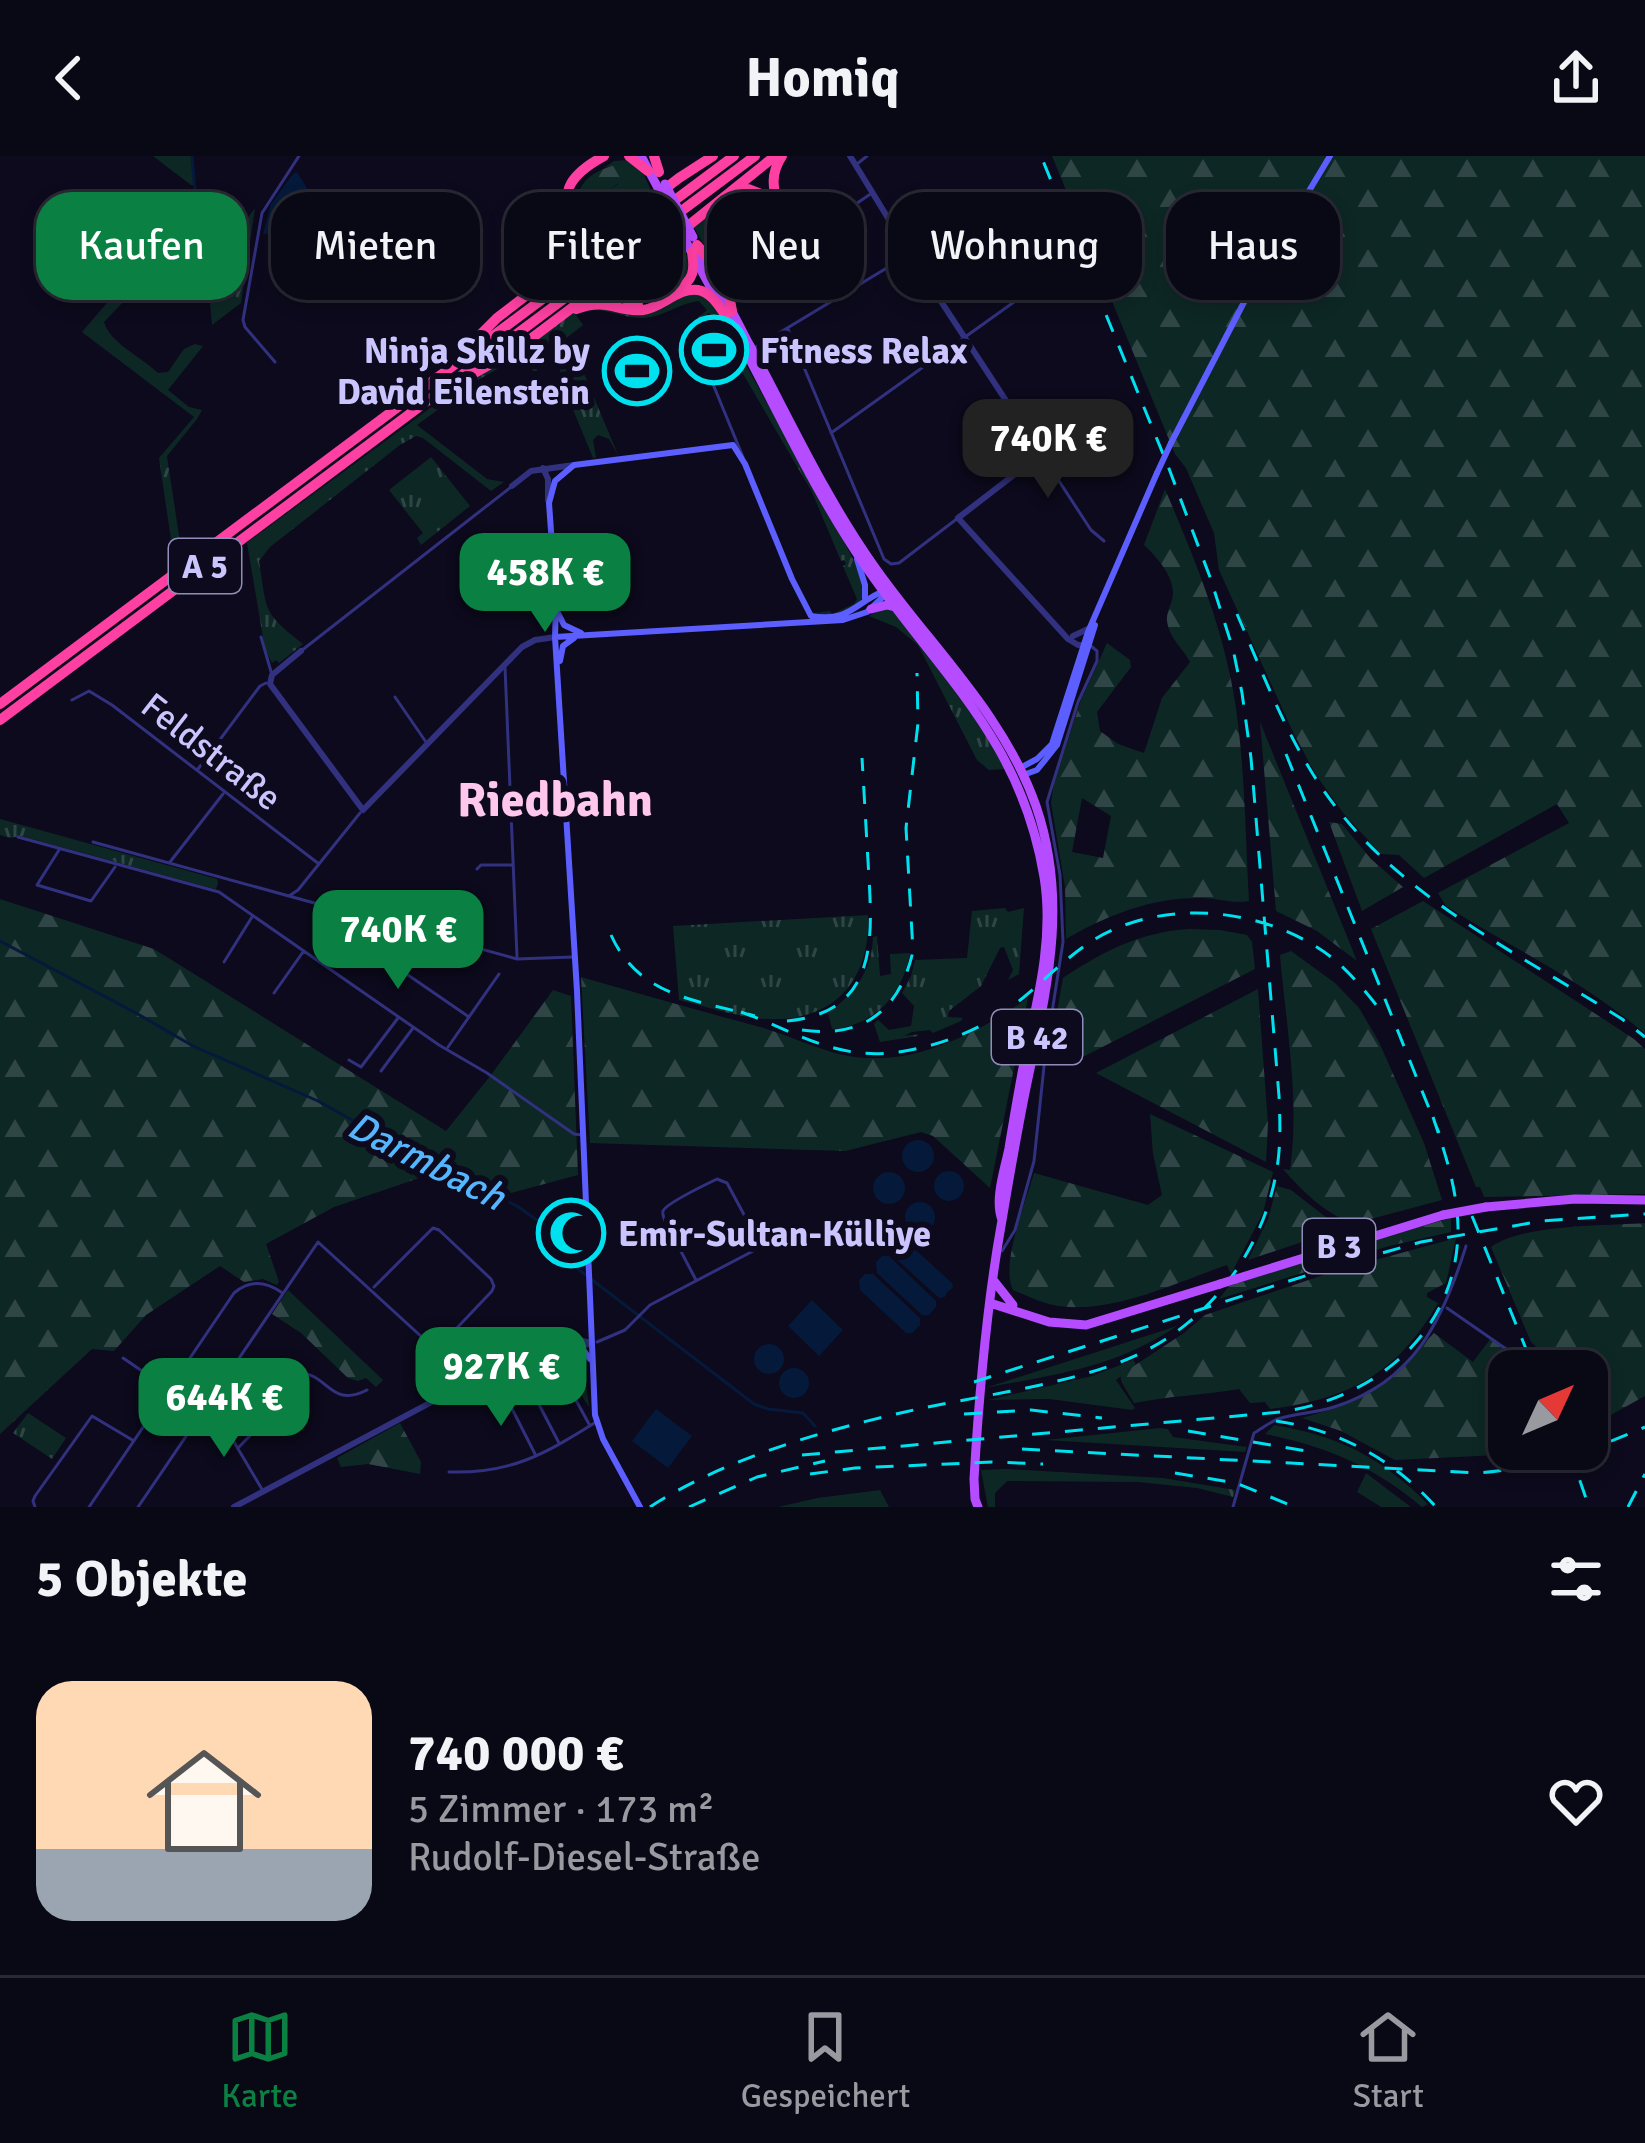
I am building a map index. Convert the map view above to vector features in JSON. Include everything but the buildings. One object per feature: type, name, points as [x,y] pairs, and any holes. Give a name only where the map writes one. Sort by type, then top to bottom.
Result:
[{"type":"highway","points":[[568,192],[581,169],[604,156]]},
{"type":"highway","points":[[572,192],[578,178],[618,156]]},
{"type":"highway","points":[[629,156],[657,179]]},
{"type":"highway","points":[[648,156],[657,179]]},
{"type":"highway","name":"A 5","points":[[0,704],[734,156]]},
{"type":"highway","name":"A 5","points":[[0,720],[755,156]]},
{"type":"highway","points":[[731,192],[778,156]]},
{"type":"highway","points":[[729,314],[726,278],[766,247],[778,229],[772,183],[778,156]]},
{"type":"highway","points":[[664,192],[708,158]]},
{"type":"highway","points":[[683,230],[707,211]]},
{"type":"highway","points":[[692,244],[707,256]]},
{"type":"highway","points":[[683,286],[694,270],[692,244]]},
{"type":"highway","points":[[557,319],[594,304],[645,310],[693,290],[707,293],[729,314]]},
{"type":"highway","points":[[449,368],[482,331],[522,300]]},
{"type":"highway","points":[[444,388],[496,363],[583,300]]},
{"type":"highway","points":[[628,300],[634,305],[656,300]]},
{"type":"main road","points":[[1019,773],[1052,744],[1077,663],[1171,443],[1256,279],[1330,156]]},
{"type":"main road","name":"B 42","points":[[657,179],[851,544],[972,691],[1000,731],[1019,773],[1044,875],[1048,927],[1043,975],[1004,1170],[1002,1220]]},
{"type":"main road","name":"B 42","points":[[747,352],[896,608],[1019,773],[1044,836],[1051,873],[1053,945],[990,1301]]},
{"type":"main road","points":[[640,1507],[593,1424],[577,981],[549,503],[555,481],[574,465],[725,445],[736,448],[792,579],[803,613],[794,623]]},
{"type":"main road","points":[[851,544],[866,590],[866,608]]},
{"type":"main road","points":[[792,579],[810,614],[817,618],[886,605],[896,608]]},
{"type":"main road","points":[[555,637],[847,620],[886,591]]},
{"type":"main road","points":[[556,602],[560,621],[583,635]]},
{"type":"main road","points":[[1032,796],[1037,770],[1059,740],[1090,628],[1101,606]]},
{"type":"main road","points":[[559,666],[563,646],[583,635]]},
{"type":"main road","points":[[1019,773],[1037,770]]},
{"type":"main road","name":"B 3","points":[[990,1301],[1065,1320],[1114,1318],[1443,1215],[1575,1199],[1645,1200]]},
{"type":"main road","points":[[986,1327],[1011,1307],[994,1280]]},
{"type":"main road","points":[[975,1504],[990,1301]]},
{"type":"main road","points":[[573,1343],[592,1363]]},
{"type":"street","points":[[274,362],[243,320],[262,213],[299,156]]},
{"type":"street","points":[[850,156],[888,217]]},
{"type":"street","points":[[856,165],[867,156]]},
{"type":"street","points":[[864,198],[873,192]]},
{"type":"street","points":[[745,464],[708,372],[888,268]]},
{"type":"street","points":[[940,300],[1091,530],[1104,541]]},
{"type":"street","points":[[831,433],[1018,300]]},
{"type":"street","points":[[788,329],[883,557],[891,564],[901,562],[1041,454]]},
{"type":"street","points":[[725,445],[733,431]]},
{"type":"street","points":[[197,770],[260,686],[302,651],[530,472],[574,465]]},
{"type":"street","points":[[543,469],[549,503]]},
{"type":"street","points":[[958,518],[1058,628],[1097,651],[1047,802],[1060,875],[1063,942],[1034,1160],[1016,1230],[997,1256]]},
{"type":"street","points":[[1070,637],[1090,628]]},
{"type":"street","points":[[261,637],[270,678],[363,810]]},
{"type":"street","points":[[287,896],[302,886],[363,810],[505,664],[532,640],[555,637]]},
{"type":"street","points":[[1070,637],[1078,649],[1077,663]]},
{"type":"street","points":[[532,640],[556,652]]},
{"type":"street","points":[[505,664],[517,959]]},
{"type":"street","name":"Feldstraße","points":[[72,700],[88,691],[112,705],[319,864]]},
{"type":"street","points":[[395,697],[427,743]]},
{"type":"street","points":[[169,863],[225,792]]},
{"type":"street","points":[[18,837],[218,892],[414,1027],[574,1133],[584,1135]]},
{"type":"street","points":[[93,842],[517,959],[575,956]]},
{"type":"street","points":[[31,892],[60,848]]},
{"type":"street","points":[[37,885],[91,901],[116,864]]},
{"type":"street","points":[[477,869],[513,865]]},
{"type":"street","points":[[218,892],[223,878]]},
{"type":"street","points":[[302,886],[307,901]]},
{"type":"street","points":[[224,962],[253,916]]},
{"type":"street","points":[[322,963],[346,933],[469,1016]]},
{"type":"street","points":[[274,993],[304,950]]},
{"type":"street","points":[[447,1048],[499,974]]},
{"type":"street","points":[[349,1060],[361,1067],[399,1016]]},
{"type":"street","points":[[382,1071],[414,1027]]},
{"type":"street","points":[[234,1507],[520,1354],[603,1341],[619,1334],[643,1310],[755,1250],[758,1243],[723,1180],[717,1179],[663,1212],[696,1280]]},
{"type":"street","points":[[372,1289],[433,1228],[491,1279],[492,1292],[436,1350]]},
{"type":"street","points":[[139,1507],[319,1242],[459,1372],[465,1383]]},
{"type":"street","points":[[1233,1507],[1254,1433],[1280,1418],[1335,1407],[1376,1386],[1416,1351],[1445,1307],[1466,1246]]},
{"type":"street","points":[[88,1507],[230,1298],[241,1287],[260,1283],[282,1293]]},
{"type":"street","points":[[1445,1307],[1508,1350]]},
{"type":"street","points":[[573,1343],[590,1325]]},
{"type":"street","points":[[449,1472],[479,1473],[537,1457],[593,1424],[547,1348]]},
{"type":"street","points":[[123,1358],[169,1389]]},
{"type":"street","points":[[518,1364],[560,1444]]},
{"type":"street","points":[[238,1448],[273,1412],[298,1373],[309,1372],[339,1395],[355,1396],[367,1390]]},
{"type":"street","points":[[499,1383],[537,1457]]},
{"type":"street","points":[[35,1507],[35,1496],[88,1418],[96,1416],[134,1441]]},
{"type":"street","points":[[199,1417],[238,1448],[263,1492]]},
{"type":"green space","points":[[153,156],[193,156],[194,185],[191,185]]},
{"type":"green space","points":[[1052,156],[1645,156],[1645,1034],[1574,982],[1446,906],[1438,893],[1569,823],[1557,804],[1424,878],[1399,855],[1381,854],[1344,814],[1294,734],[1219,570],[1214,533],[1186,468],[1175,454],[1111,300],[1142,300],[1142,192],[1067,192]]},
{"type":"green space","points":[[630,160],[640,167],[652,192],[608,192],[618,184],[629,161],[604,168],[614,161]]},
{"type":"green space","points":[[629,161],[637,172],[634,182],[621,189],[617,184],[609,192],[579,192],[591,176]]},
{"type":"green space","points":[[255,208],[247,262],[247,219]]},
{"type":"green space","points":[[707,216],[707,251],[694,227]]},
{"type":"green space","points":[[683,249],[689,259],[691,271],[683,283]]},
{"type":"green space","points":[[699,294],[715,305],[740,351],[732,356],[709,313],[694,324],[707,310],[699,301],[649,317],[593,310],[576,315],[583,325],[556,346],[534,351],[537,371],[522,355],[478,380],[417,425],[487,479],[504,482],[491,491],[416,436],[270,547],[259,561],[266,601],[273,617],[303,644],[279,663],[272,663],[265,649],[247,543],[467,381],[576,311],[591,306],[635,312],[683,300],[683,295]]},
{"type":"green space","points":[[109,300],[124,300],[104,322],[107,329],[158,373],[168,372],[184,349],[203,346],[168,390],[189,407],[202,410],[167,456],[179,553],[173,553],[159,458],[194,417],[82,332]]},
{"type":"green space","points":[[210,300],[241,300],[241,303],[212,325]]},
{"type":"green space","points":[[742,358],[855,562],[864,591],[858,604],[845,611],[833,613],[857,599],[846,564],[812,492],[739,367]]},
{"type":"green space","points":[[580,364],[618,455],[609,439],[598,435],[593,440],[593,458],[561,380],[560,369]]},
{"type":"green space","points":[[431,457],[470,506],[421,545],[417,538],[423,533],[389,490]]},
{"type":"green space","points":[[1165,489],[1211,607],[1231,680],[1242,761],[1249,901],[1183,898],[1148,904],[1066,939],[1065,887],[1051,803],[1081,700],[1107,643],[1130,660],[1131,667],[1097,712],[1100,731],[1144,753],[1162,698],[1190,662],[1168,627],[1170,579],[1144,545]],"holes":[[[1082,798],[1111,816],[1103,858],[1072,852]]]},
{"type":"green space","points":[[882,609],[894,610],[955,686],[1004,769],[989,770],[977,760],[918,645],[896,627],[869,616]]},
{"type":"green space","points":[[1260,722],[1357,961],[1317,931],[1276,911]]},
{"type":"green space","points":[[0,819],[218,883],[216,889],[211,888],[21,836],[10,838],[0,835]]},
{"type":"green space","points":[[1329,822],[1342,824],[1403,887],[1362,911]]},
{"type":"green space","points":[[0,899],[154,949],[446,1131],[553,990],[571,996],[578,1175],[492,1198],[437,1172],[334,1207],[266,1244],[277,1285],[263,1279],[244,1282],[220,1266],[146,1315],[114,1351],[92,1349],[0,1434]]},
{"type":"green space","points":[[1423,901],[1645,1049],[1645,1194],[1484,1197],[1476,1187],[1371,929]]},
{"type":"green space","points":[[1005,908],[1008,912],[1024,908],[1019,974],[1008,980],[1013,970],[1004,947],[1000,948],[981,986],[949,1011],[948,1017],[963,1018],[961,1021],[933,1033],[912,1032],[904,1036],[918,1036],[880,1042],[874,1024],[878,1020],[889,1030],[911,1026],[914,1006],[902,993],[915,960],[967,958],[972,911]]},
{"type":"green space","points":[[868,915],[862,963],[852,982],[823,1009],[780,1019],[754,1018],[679,1000],[673,926]]},
{"type":"green space","points":[[1189,929],[1247,935],[1255,969],[1075,1061],[1050,1051],[1063,978],[1123,944]]},
{"type":"green space","points":[[877,936],[880,976],[891,974],[890,954],[910,953],[901,982],[874,1014],[832,1029],[828,1013],[860,980]]},
{"type":"green space","points":[[1291,951],[1335,983],[1359,1008],[1424,1143],[1442,1200],[1352,1224],[1314,1201],[1283,1169],[1290,1170],[1294,1117],[1280,955]]},
{"type":"green space","points":[[581,977],[864,1058],[915,1054],[939,1046],[986,1025],[1028,998],[990,1188],[933,1136],[921,1132],[845,1151],[590,1143]]},
{"type":"green space","points":[[1258,989],[1268,1124],[1266,1162],[1096,1073]]},
{"type":"green space","points":[[1150,1114],[1273,1172],[1263,1213],[1231,1274],[1227,1265],[1139,1296],[1093,1306],[1049,1304],[1013,1290],[1012,1249],[1034,1173],[1148,1205],[1162,1195]]},
{"type":"green space","points":[[1277,1186],[1291,1190],[1341,1229],[1248,1260],[1268,1219]]},
{"type":"green space","points":[[1451,1218],[1451,1232],[1389,1246],[1219,1299],[1229,1286]]},
{"type":"green space","points":[[1645,1223],[1645,1396],[1609,1416],[1608,1350],[1540,1350],[1531,1342],[1491,1247],[1523,1234]]},
{"type":"green space","points":[[1456,1238],[1446,1283],[1427,1293],[1438,1303],[1422,1328],[1388,1365],[1347,1390],[1270,1409],[1265,1402],[1250,1403],[1239,1389],[1134,1403],[1122,1383],[1120,1375],[1205,1315],[1335,1271]]},
{"type":"green space","points":[[288,1290],[383,1380],[376,1387],[366,1378],[348,1378],[301,1333],[272,1314]]},
{"type":"green space","points":[[1177,1326],[1108,1360],[985,1388]]},
{"type":"green space","points":[[1434,1333],[1473,1362],[1491,1338],[1504,1350],[1488,1350],[1488,1455],[1395,1460],[1341,1431],[1302,1418],[1336,1408],[1387,1380]]},
{"type":"green space","points":[[551,1350],[582,1355],[589,1407],[569,1381]]},
{"type":"green space","points":[[1133,1360],[1136,1364],[1116,1380],[1132,1410],[1049,1399],[988,1400],[1092,1376]]},
{"type":"green space","points":[[28,1413],[66,1438],[52,1459],[13,1433]]},
{"type":"green space","points":[[400,1423],[421,1462],[420,1474],[368,1464],[341,1467],[337,1458]]},
{"type":"green space","points":[[1274,1425],[1319,1435],[1358,1451],[1428,1504],[1422,1507],[1348,1460],[1265,1434]]},
{"type":"green space","points":[[1168,1429],[1173,1437],[1247,1447],[1245,1452],[1045,1440]]},
{"type":"green space","points":[[981,1470],[1163,1478],[1235,1490],[1233,1497],[1138,1482],[1007,1481],[995,1493],[995,1507],[988,1507]]},
{"type":"green space","points":[[1366,1473],[1411,1507],[1381,1507],[1357,1492]]},
{"type":"green space","points":[[880,1490],[889,1507],[778,1507],[817,1498]]},
{"type":"water","points":[[297,172],[309,192],[280,192]]},
{"type":"water","points":[[271,204],[271,233],[263,234]]},
{"type":"water","points":[[918,1140],[929,1145],[934,1156],[929,1167],[918,1172],[907,1167],[902,1156],[907,1145]]},
{"type":"water","points":[[949,1171],[960,1175],[964,1186],[960,1197],[949,1201],[938,1197],[934,1186],[938,1175]]},
{"type":"water","points":[[889,1172],[900,1177],[905,1188],[900,1199],[889,1204],[878,1199],[873,1188],[878,1177]]},
{"type":"water","points":[[920,1202],[931,1206],[935,1217],[931,1228],[920,1232],[909,1228],[905,1217],[909,1206]]},
{"type":"water","points":[[896,1240],[906,1241],[952,1283],[945,1297],[939,1298],[893,1256],[891,1246]]},
{"type":"water","points":[[889,1256],[936,1301],[929,1315],[922,1315],[877,1273],[876,1262]]},
{"type":"water","points":[[873,1274],[920,1318],[912,1333],[906,1333],[860,1290],[859,1280]]},
{"type":"water","points":[[812,1300],[843,1330],[819,1356],[788,1326]]},
{"type":"water","points":[[769,1344],[780,1348],[784,1359],[780,1370],[769,1374],[758,1370],[754,1359],[758,1348]]},
{"type":"water","points":[[794,1368],[805,1372],[809,1383],[805,1394],[794,1398],[783,1394],[779,1383],[783,1372]]},
{"type":"water","points":[[656,1409],[692,1436],[668,1468],[632,1441]]},
{"type":"waterway","points":[[192,157],[195,190]]},
{"type":"waterway","name":"Darmbach","points":[[0,941],[193,1046],[318,1101],[517,1206],[545,1226],[578,1269],[754,1404],[803,1413],[815,1426]]},
{"type":"railway","points":[[650,1507],[708,1475],[806,1438],[1066,1379],[1148,1349],[1202,1311],[1224,1287],[1243,1260],[1270,1200],[1279,1150],[1279,1096],[1251,758],[1233,649],[1168,466],[1041,156]]},
{"type":"railway","points":[[1237,614],[1311,771],[1374,850],[1451,913],[1645,1037]]},
{"type":"railway","points":[[802,1030],[824,1032],[861,1025],[888,1004],[907,972],[913,951],[906,828],[918,723],[917,673]]},
{"type":"railway","points":[[1286,754],[1439,1133]]},
{"type":"railway","points":[[787,1021],[818,1014],[840,1002],[865,965],[870,915],[862,758]]},
{"type":"railway","points":[[741,1012],[836,1049],[876,1054],[916,1049],[996,1017],[1095,939],[1153,917],[1184,913],[1247,919],[1305,940],[1345,969],[1381,1011]]},
{"type":"railway","points":[[611,935],[637,972],[654,984],[691,1000],[755,1016]]},
{"type":"railway","points":[[802,1455],[1281,1412],[1349,1392],[1406,1353],[1428,1327],[1455,1264],[1455,1198],[1433,1117]]},
{"type":"railway","points":[[974,1382],[1421,1242],[1542,1221],[1645,1214]]},
{"type":"railway","points":[[1472,1216],[1526,1350]]},
{"type":"railway","points":[[964,1414],[1031,1410],[1102,1418]]},
{"type":"railway","points":[[1276,1421],[1322,1431],[1363,1449],[1402,1475],[1436,1507]]},
{"type":"railway","points":[[1022,1449],[1479,1473],[1564,1457],[1645,1427]]},
{"type":"railway","points":[[1188,1431],[1318,1453]]},
{"type":"railway","points":[[689,1507],[757,1477],[825,1461]]},
{"type":"railway","points":[[810,1474],[992,1462],[1043,1464]]},
{"type":"railway","points":[[1576,1470],[1589,1507]]},
{"type":"railway","points":[[1175,1473],[1236,1483],[1295,1507]]},
{"type":"railway","points":[[1628,1507],[1645,1474]]},
{"type":"place","name":"Fitness Relax","points":[[714,350]]},
{"type":"place","name":"Ninja Skillz by David Eilenstein","points":[[637,371]]},
{"type":"place","name":"Emir-Sultan-Külliye","points":[[571,1233]]},
{"type":"district","name":"Riedbahn","points":[[555,799]]}]
